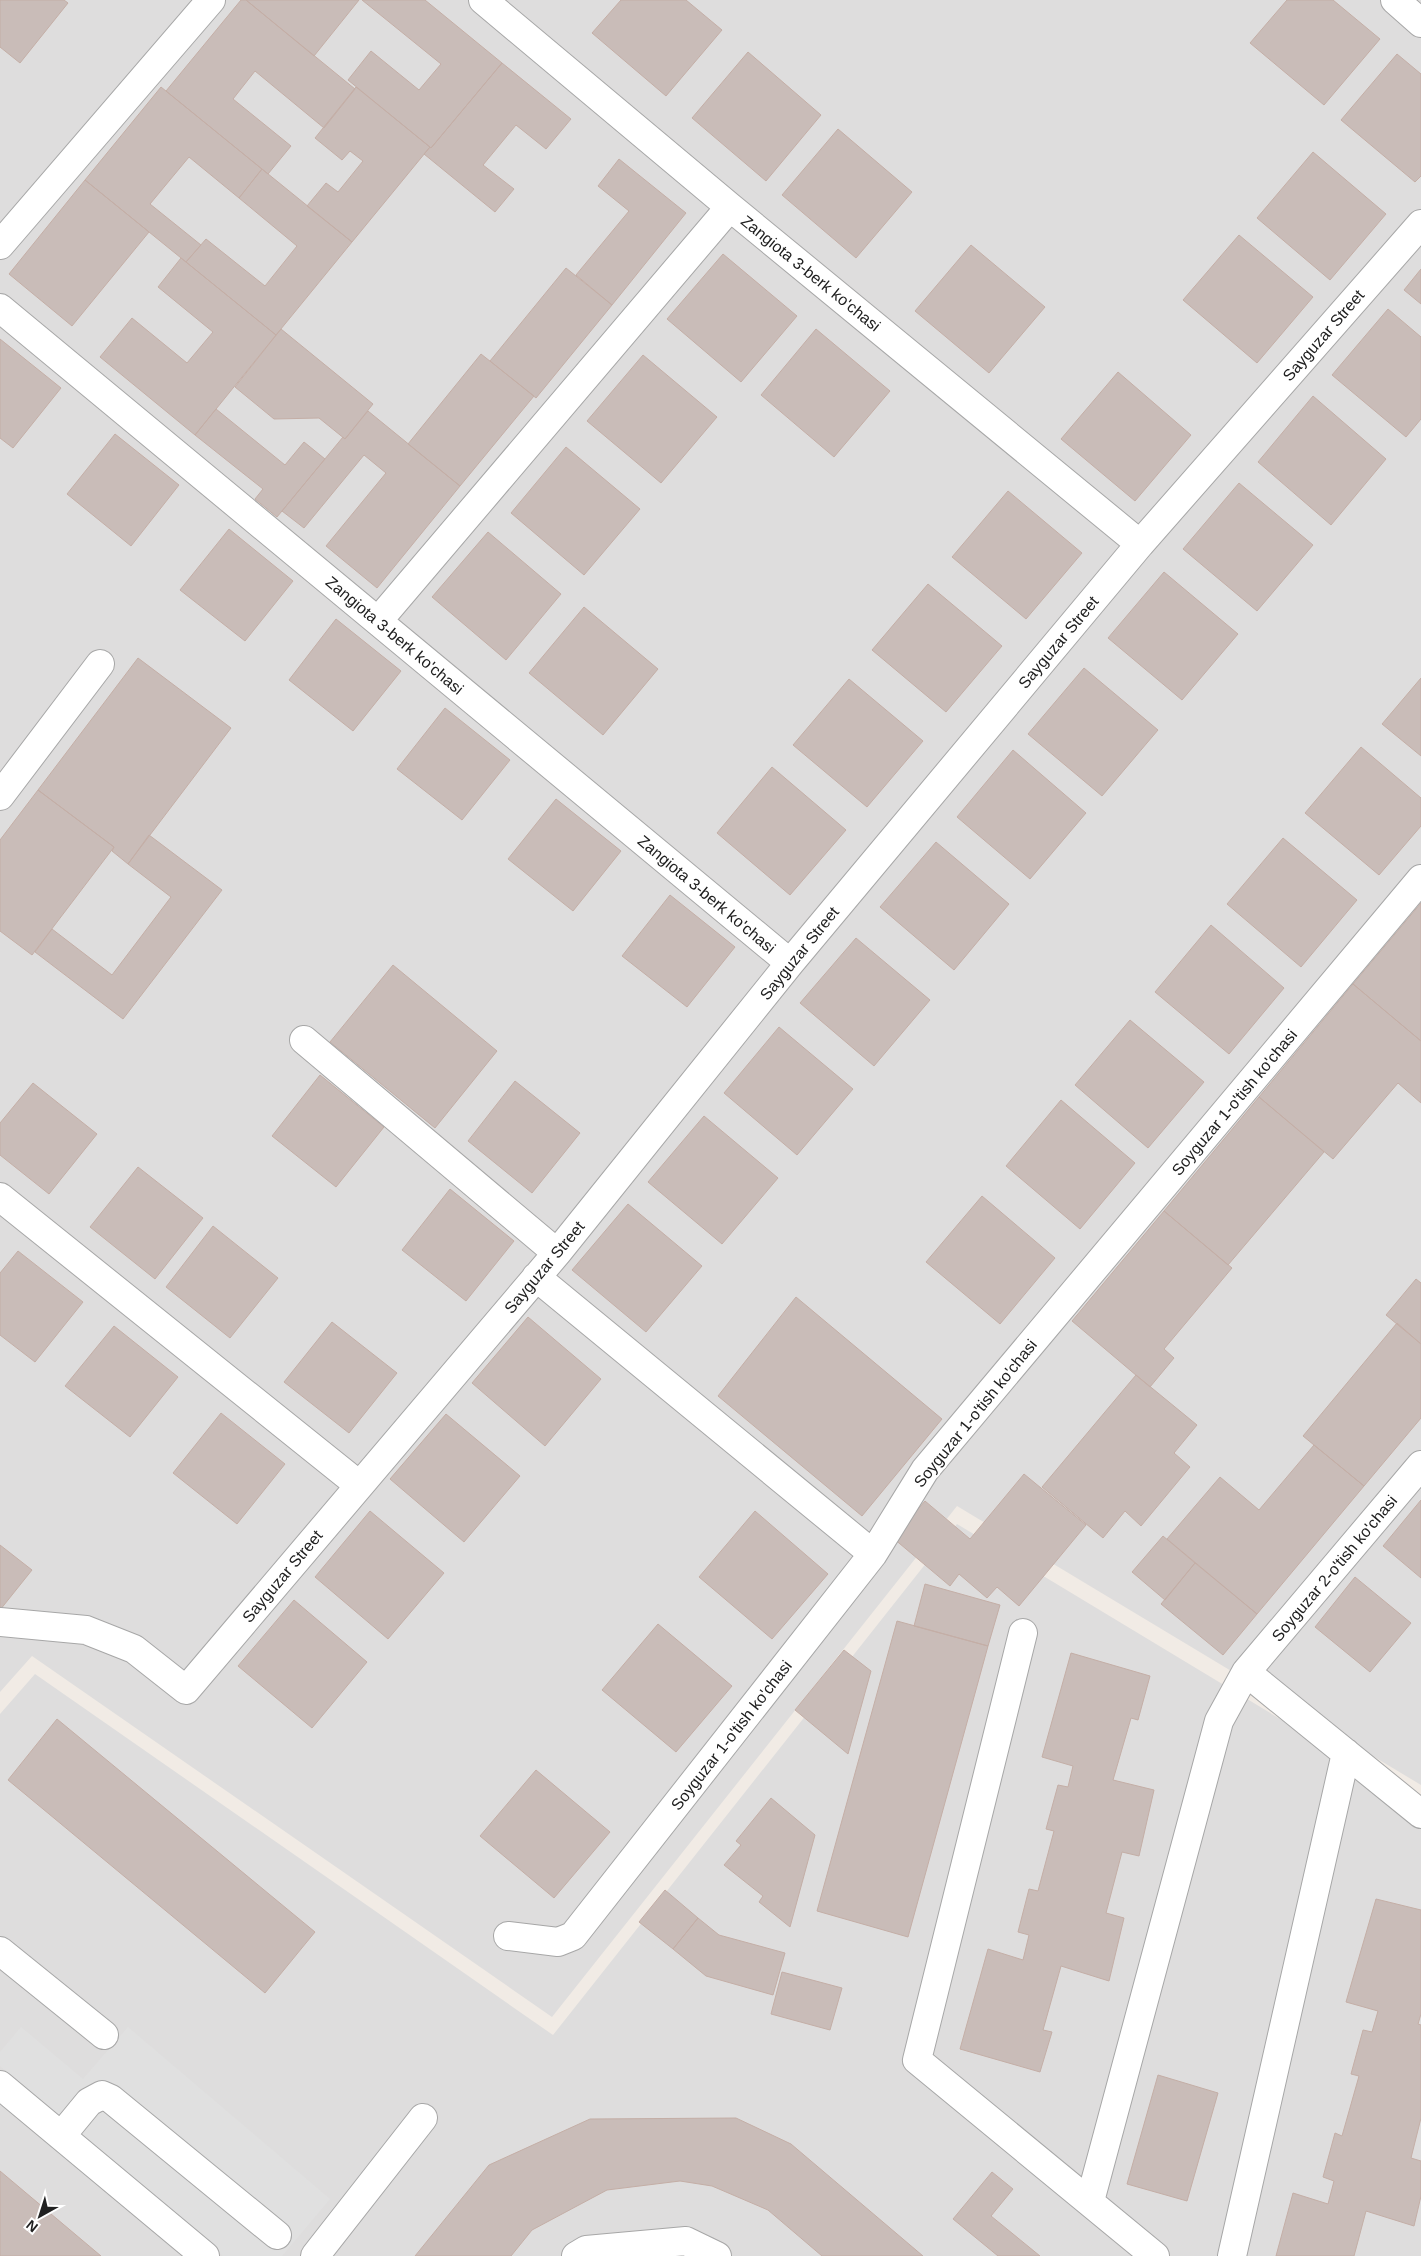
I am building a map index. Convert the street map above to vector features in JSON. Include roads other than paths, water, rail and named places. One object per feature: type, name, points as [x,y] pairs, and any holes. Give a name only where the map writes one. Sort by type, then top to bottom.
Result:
[{"type":"street","points":[[0,245],[211,0]]},
{"type":"street","name":"Zangiota 3-berk ko'chasi","points":[[483,0],[730,207],[1140,544]]},
{"type":"street","points":[[1395,0],[1421,23]]},
{"type":"street","points":[[378,621],[730,207]]},
{"type":"street","name":"Sayguzar Street","points":[[0,1622],[86,1630],[134,1649],[186,1690],[557,1253],[790,963],[1140,544],[1421,224]]},
{"type":"street","name":"Zangiota 3-berk ko'chasi","points":[[0,308],[790,963]]},
{"type":"street","points":[[0,795],[100,664]]},
{"type":"street","name":"Soyguzar 1-o'tish ko'chasi","points":[[508,1936],[558,1942],[573,1936],[873,1554],[925,1470],[1421,878]]},
{"type":"street","points":[[304,1040],[557,1253]]},
{"type":"street","points":[[0,1197],[359,1485]]},
{"type":"street","points":[[536,1277],[873,1554]]},
{"type":"street","name":"Soyguzar 2-o'tish ko'chasi","points":[[1090,2201],[1218,1721],[1246,1672],[1421,1465]]},
{"type":"street","points":[[1023,1633],[916,2060],[1155,2256]]},
{"type":"street","points":[[1246,1672],[1421,1814]]},
{"type":"street","points":[[1232,2256],[1346,1753]]},
{"type":"street","points":[[0,1951],[104,2035]]},
{"type":"street","points":[[0,2085],[205,2256]]},
{"type":"street","points":[[61,2136],[89,2102],[102,2095],[111,2100],[276,2235]]},
{"type":"street","points":[[316,2256],[423,2118]]},
{"type":"street","points":[[576,2256],[586,2250],[686,2241],[717,2256]]}]
